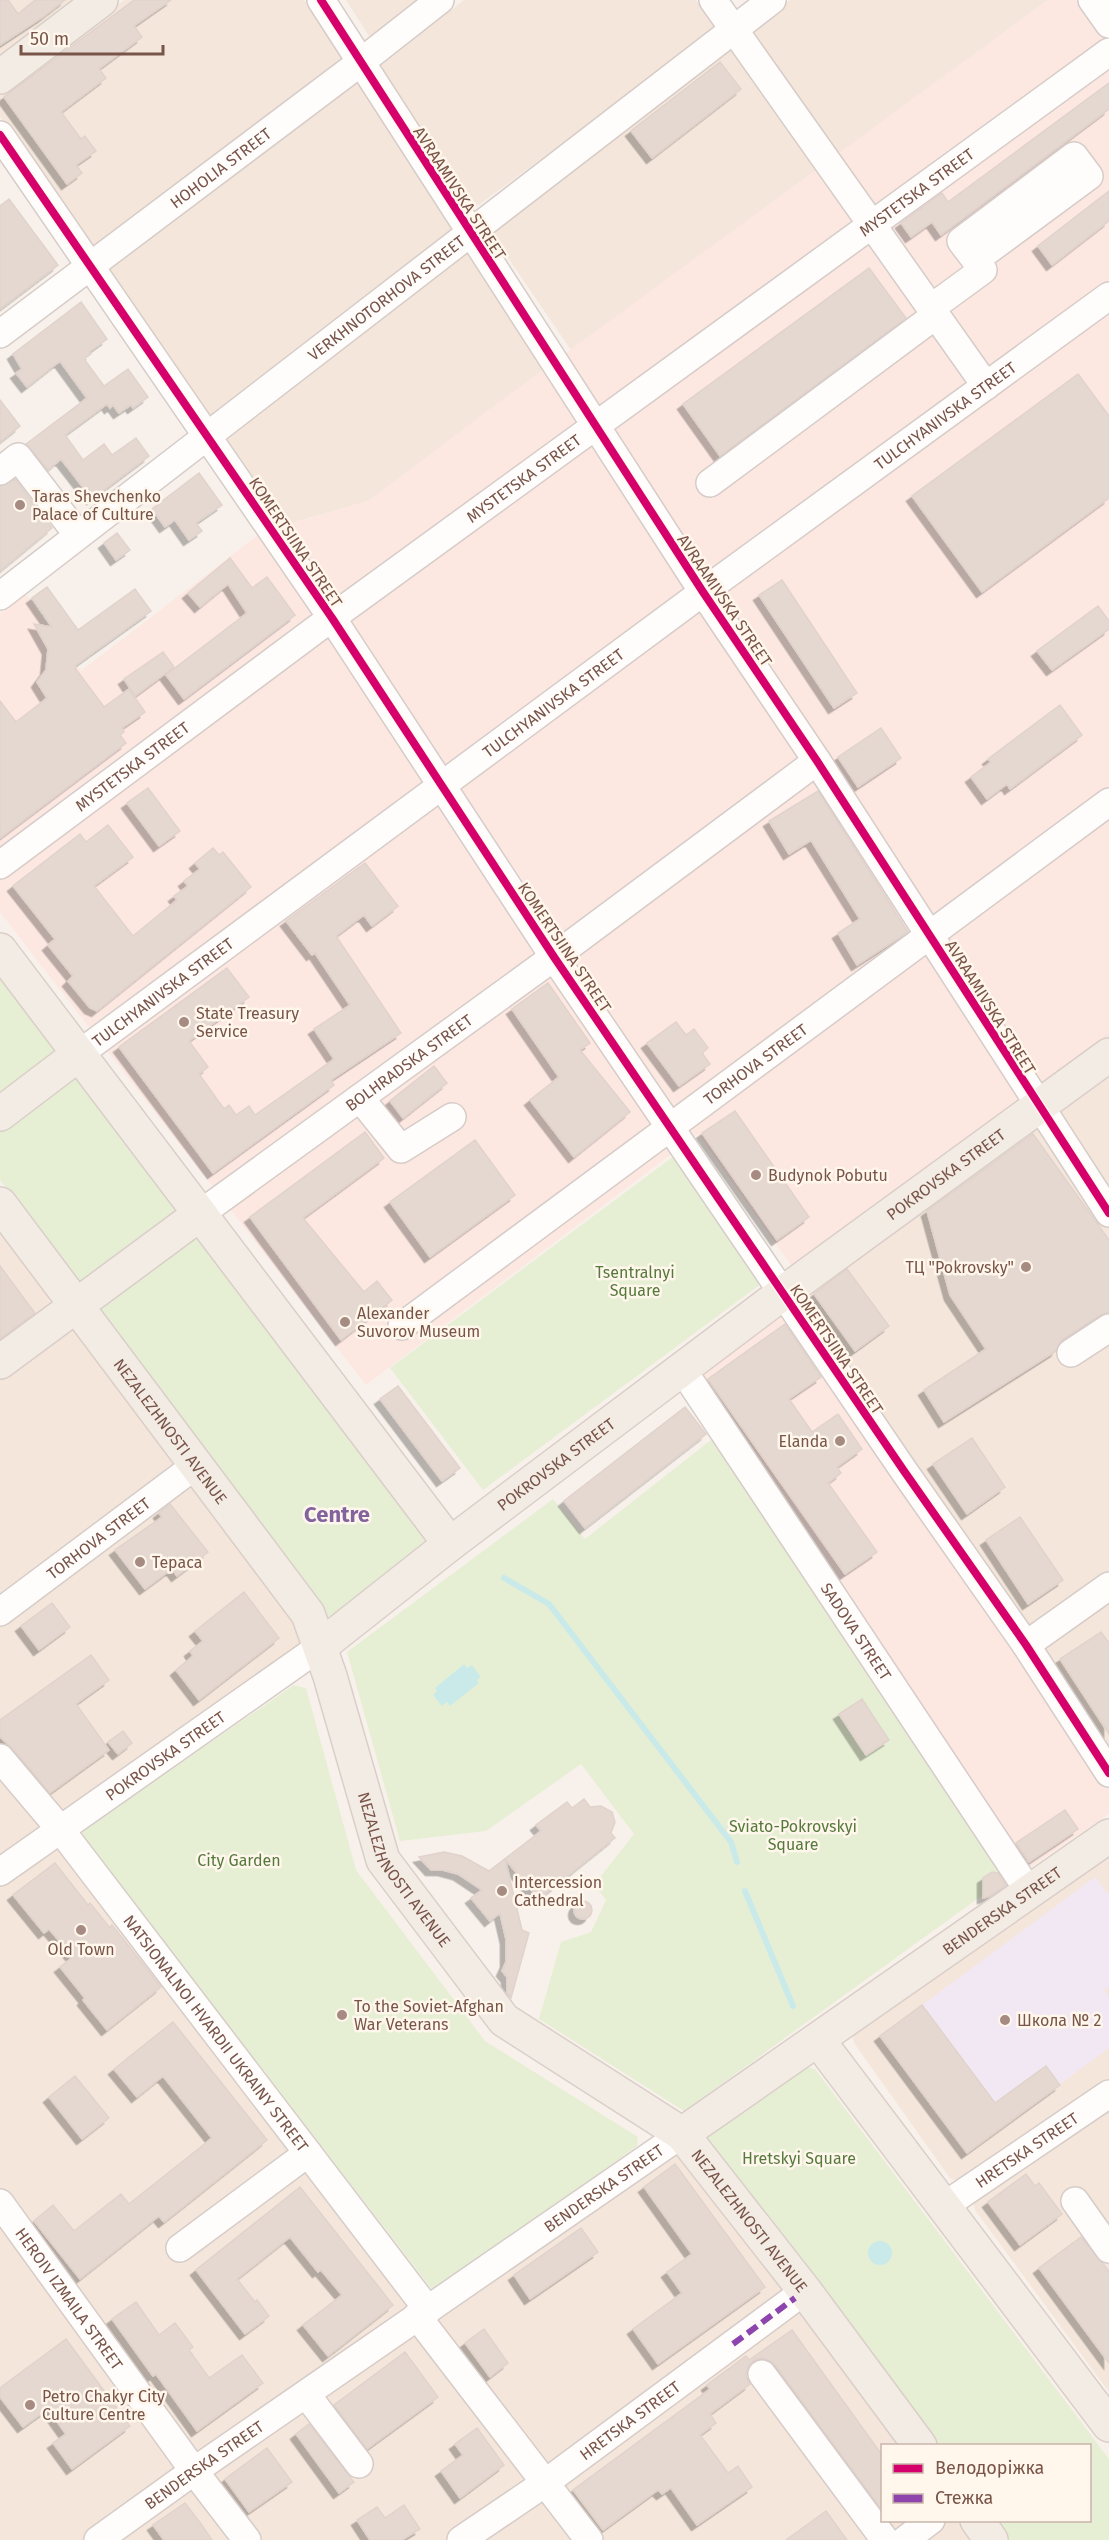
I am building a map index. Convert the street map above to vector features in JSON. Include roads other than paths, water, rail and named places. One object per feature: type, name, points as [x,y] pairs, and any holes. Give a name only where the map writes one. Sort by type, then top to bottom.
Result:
[{"type":"main road","points":[[0,77],[101,0]]},
{"type":"main road","points":[[0,950],[450,1544]]},
{"type":"main road","name":"TULCHYANIVSKA STREET","points":[[0,1114],[78,1054]]},
{"type":"main road","name":"POKROVSKA STREET","points":[[321,1646],[450,1544],[783,1293],[1109,1055]]},
{"type":"main road","name":"NEZALEZHNOSTI AVENUE","points":[[0,1204],[308,1614],[321,1646],[383,1860],[504,2020],[682,2134],[805,2291],[919,2444]]},
{"type":"main road","name":"BOLHRADSKA STREET","points":[[0,1362],[200,1214]]},
{"type":"main road","name":"BENDERSKA STREET","points":[[682,2134],[1109,1836]]},
{"type":"main road","points":[[818,2040],[1106,2414]]},
{"type":"main road","points":[[978,2522],[991,2540]]},
{"type":"street","name":"AVRAAMIVSKA STREET","points":[[321,0],[703,592],[817,761],[1038,1107],[1109,1213]]},
{"type":"street","name":"HOHOLIA STREET","points":[[0,334],[361,63],[440,0]]},
{"type":"street","points":[[713,0],[986,386]]},
{"type":"street","name":"VERKHNOTORHOVA STREET","points":[[0,596],[772,0]]},
{"type":"street","points":[[1092,0],[1109,24]]},
{"type":"street","name":"MYSTETSKA STREET","points":[[0,865],[332,618],[1109,51]]},
{"type":"street","name":"KOMERTSIINA STREET","points":[[0,135],[332,618],[554,957],[1026,1645],[1109,1773]]},
{"type":"street","points":[[710,483],[983,270],[975,260]]},
{"type":"street","name":"TULCHYANIVSKA STREET","points":[[78,1054],[703,592],[1109,296]]},
{"type":"street","points":[[0,471],[18,457],[78,535]]},
{"type":"street","name":"BOLHRADSKA STREET","points":[[200,1214],[554,957],[817,761]]},
{"type":"street","name":"TORHOVA STREET","points":[[402,1326],[668,1126],[930,936],[1109,802]]},
{"type":"street","points":[[360,1098],[401,1149],[452,1117]]},
{"type":"street","points":[[1071,1353],[1109,1328]]},
{"type":"street","name":"SADOVA STREET","points":[[682,1369],[1030,1893]]},
{"type":"street","name":"TORHOVA STREET","points":[[0,1612],[196,1465]]},
{"type":"street","points":[[1026,1645],[1109,1586]]},
{"type":"street","name":"POKROVSKA STREET","points":[[0,1872],[321,1646]]},
{"type":"street","name":"NATSIONALNOI HVARDII UKRAINY STREET","points":[[0,1758],[60,1829],[308,2153],[545,2483],[589,2540]]},
{"type":"street","name":"HRETSKA STREET","points":[[944,2206],[1109,2094]]},
{"type":"street","name":"BENDERSKA STREET","points":[[98,2540],[194,2471],[682,2134]]},
{"type":"street","points":[[180,2248],[308,2153]]},
{"type":"street","points":[[1075,2201],[1109,2248]]},
{"type":"street","name":"HEROIV IZMAILA STREET","points":[[0,2203],[194,2471],[247,2540]]},
{"type":"street","name":"HRETSKA STREET","points":[[461,2540],[545,2483],[795,2298]]},
{"type":"street","points":[[762,2374],[885,2540]]},
{"type":"street","points":[[306,2394],[359,2464]]},
{"type":"street","points":[[904,2540],[928,2522]]},
{"type":"water","points":[[464,1664],[467,1668],[472,1665],[481,1677],[477,1680],[479,1683],[450,1706],[447,1702],[442,1706],[433,1695],[437,1691],[435,1688]]},
{"type":"water","points":[[880,2241],[888,2245],[892,2253],[888,2261],[880,2265],[872,2261],[868,2253],[872,2245]]},
{"type":"waterway","points":[[504,1578],[549,1604],[731,1842],[737,1862]]},
{"type":"waterway","points":[[745,1891],[793,2006]]},
{"type":"place","name":"Taras Shevchenko Palace of Culture","points":[[20,505]]},
{"type":"place","name":"State Treasury Service","points":[[184,1022]]},
{"type":"place","name":"Budynok Pobutu","points":[[756,1175]]},
{"type":"place","name":"ТЦ \"Pokrovsky\"","points":[[1026,1267]]},
{"type":"place","name":"Alexander Suvorov Museum","points":[[345,1322]]},
{"type":"place","name":"Elanda","points":[[840,1441]]},
{"type":"place","name":"Тераса","points":[[140,1562]]},
{"type":"place","name":"Intercession Cathedral","points":[[502,1891]]},
{"type":"place","name":"Old Town","points":[[81,1930]]},
{"type":"place","name":"To the Soviet-Afghan War Veterans","points":[[342,2015]]},
{"type":"place","name":"Школа № 2","points":[[1005,2020]]},
{"type":"place","name":"Petro Chakyr City Culture Centre","points":[[30,2405]]},
{"type":"district","name":"Centre","points":[[337,1514]]},
{"type":"park label","name":"Tsentralnyi Square","points":[[635,1281]]},
{"type":"park label","name":"Sviato-Pokrovskyi Square","points":[[793,1835]]},
{"type":"park label","name":"City Garden","points":[[239,1860]]},
{"type":"park label","name":"Hretskyi Square","points":[[799,2158]]}]
